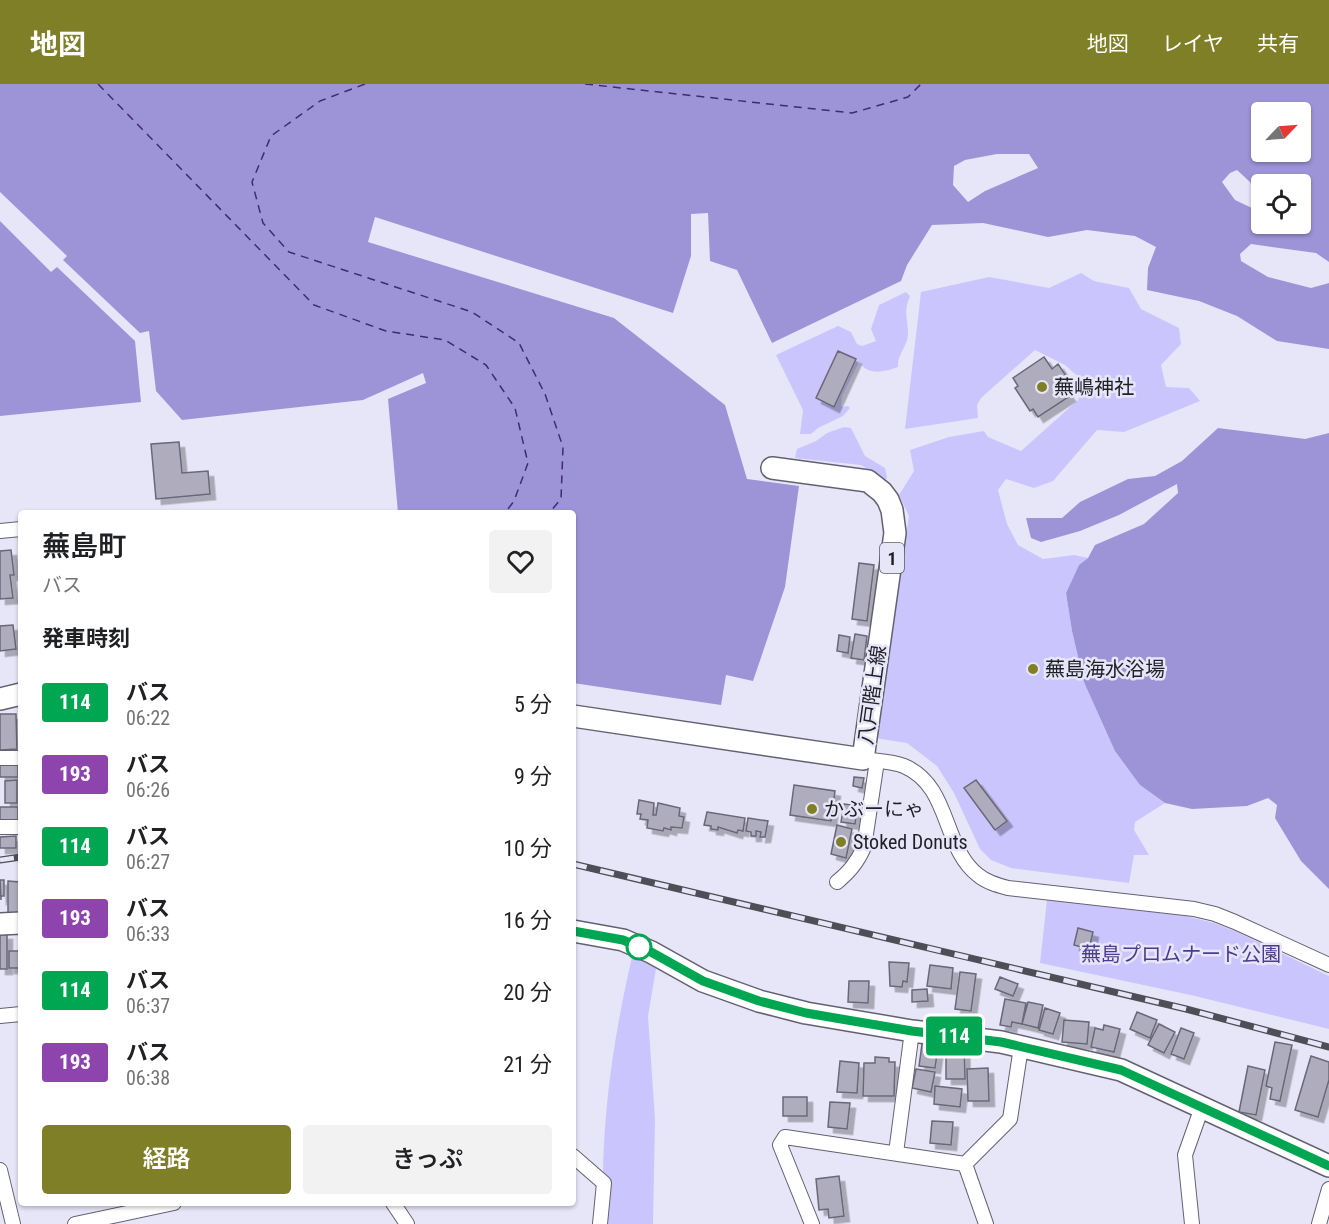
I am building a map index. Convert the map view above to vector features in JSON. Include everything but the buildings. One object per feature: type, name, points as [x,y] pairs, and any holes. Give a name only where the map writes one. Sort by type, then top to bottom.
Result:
[{"type":"main road","name":"八戸階上線","points":[[576,716],[870,760],[896,533],[892,510],[882,492],[868,481],[772,468]]},
{"type":"main road","points":[[0,699],[18,695]]},
{"type":"main road","points":[[0,924],[18,923]]},
{"type":"main road","points":[[576,932],[623,940],[651,952],[703,981],[759,1001],[806,1013],[1021,1047],[1121,1070],[1329,1166]]},
{"type":"street","points":[[0,531],[18,529]]},
{"type":"street","points":[[0,758],[18,758]]},
{"type":"street","points":[[837,882],[858,861],[864,847],[870,760],[903,766],[923,779],[938,800],[960,853],[967,864],[978,875],[990,882],[1008,888],[1194,909],[1215,914],[1329,965]]},
{"type":"street","points":[[0,827],[18,826]]},
{"type":"street","points":[[0,1016],[18,1014]]},
{"type":"street","points":[[896,1153],[912,1031]]},
{"type":"street","points":[[965,1164],[1010,1119],[1021,1047]]},
{"type":"street","points":[[1192,1224],[1185,1155],[1202,1107]]},
{"type":"street","points":[[812,1224],[780,1145],[785,1137],[965,1164]]},
{"type":"street","points":[[576,1159],[604,1183],[600,1224]]},
{"type":"street","points":[[965,1164],[986,1224]]},
{"type":"street","points":[[0,1170],[13,1224]]},
{"type":"street","points":[[1319,1224],[1329,1189]]},
{"type":"street","points":[[75,1224],[115,1209],[144,1206]]},
{"type":"street","points":[[395,1206],[407,1224]]},
{"type":"green space","points":[[1081,273],[1094,281],[1129,288],[1141,309],[1179,328],[1181,344],[1161,365],[1166,387],[1189,388],[1200,401],[1124,432],[1097,430],[1053,481],[1034,488],[1006,479],[998,490],[1007,524],[1018,545],[1043,559],[1074,555],[1088,558],[1079,565],[1066,593],[1084,682],[1140,785],[1165,803],[1135,822],[1134,830],[1149,855],[1134,855],[1129,883],[1011,868],[991,860],[980,849],[954,793],[937,766],[907,743],[875,738],[909,516],[899,495],[914,471],[910,450],[949,437],[984,431],[988,437],[1021,451],[1078,400],[1084,382],[1065,365],[1035,350],[981,398],[977,405],[978,418],[905,429],[921,292],[989,277],[1049,288]]},
{"type":"green space","points":[[906,292],[910,296],[906,311],[908,334],[898,367],[872,371],[859,362],[842,396],[841,407],[850,408],[843,416],[811,434],[800,434],[803,410],[776,355],[838,326],[851,332],[857,344],[862,346],[876,341],[871,329],[879,305]]},
{"type":"green space","points":[[844,427],[851,428],[865,456],[885,468],[886,480],[861,465],[795,458],[797,449]]},
{"type":"green space","name":"蕪島プロムナード公園","points":[[1047,900],[1186,916],[1237,932],[1329,976],[1329,1029],[1195,996],[1040,963]]},
{"type":"green space","points":[[633,953],[657,963],[648,1016],[655,1119],[653,1224],[604,1224],[605,1122],[613,1054]]},
{"type":"shaded area","points":[[0,84],[1329,84],[1329,262],[1316,253],[1251,244],[1240,254],[1241,261],[1268,277],[1311,288],[1329,283],[1329,349],[1277,341],[1237,316],[1199,301],[1147,290],[1148,268],[1156,247],[1135,236],[1087,230],[1048,237],[983,223],[932,225],[907,265],[901,281],[772,343],[737,270],[710,261],[708,213],[691,214],[691,256],[673,313],[375,217],[368,242],[614,318],[725,405],[747,479],[799,486],[785,587],[753,681],[726,675],[721,705],[576,683],[576,510],[398,510],[388,399],[426,383],[423,373],[363,400],[182,420],[156,391],[149,331],[140,333],[63,260],[67,256],[0,192]],"holes":[[[997,154],[1029,154],[1038,168],[985,191],[968,202],[953,185],[954,166],[965,160]]]},
{"type":"shaded area","points":[[0,221],[51,272],[57,267],[135,341],[141,402],[0,416]]},
{"type":"shaded area","points":[[1218,428],[1305,439],[1329,433],[1329,889],[1301,861],[1275,818],[1277,805],[1268,798],[1247,806],[1192,809],[1165,803],[1140,785],[1115,751],[1084,682],[1066,593],[1079,565],[1088,558],[1095,545],[1144,524],[1178,493],[1177,484],[1119,515],[1080,531],[1041,542],[1031,538],[1026,518],[1062,518],[1080,502],[1128,479],[1155,476],[1182,461]]},
{"type":"ferry route","points":[[98,84],[314,305],[386,331],[445,340],[486,365],[515,408],[528,463],[514,501],[507,510]]},
{"type":"ferry route","points":[[365,84],[320,101],[271,136],[252,182],[263,223],[289,252],[472,312],[519,343],[545,394],[563,447],[561,499],[552,510]]},
{"type":"ferry route","points":[[585,84],[852,113],[908,97],[921,84]]},
{"type":"railway","points":[[0,860],[18,857]]},
{"type":"railway","points":[[576,865],[1186,1009],[1329,1047]]},
{"type":"bus line","name":"114","points":[[576,931],[623,940],[651,952],[703,981],[759,1001],[806,1013],[912,1031],[1001,1042],[1102,1064],[1121,1070],[1329,1166]]},
{"type":"place","name":"蕪嶋神社","points":[[1042,387]]},
{"type":"place","name":"蕪島海水浴場","points":[[1033,669]]},
{"type":"place","name":"かぶーにゃ","points":[[812,809]]},
{"type":"place","name":"Stoked Donuts","points":[[841,842]]}]
